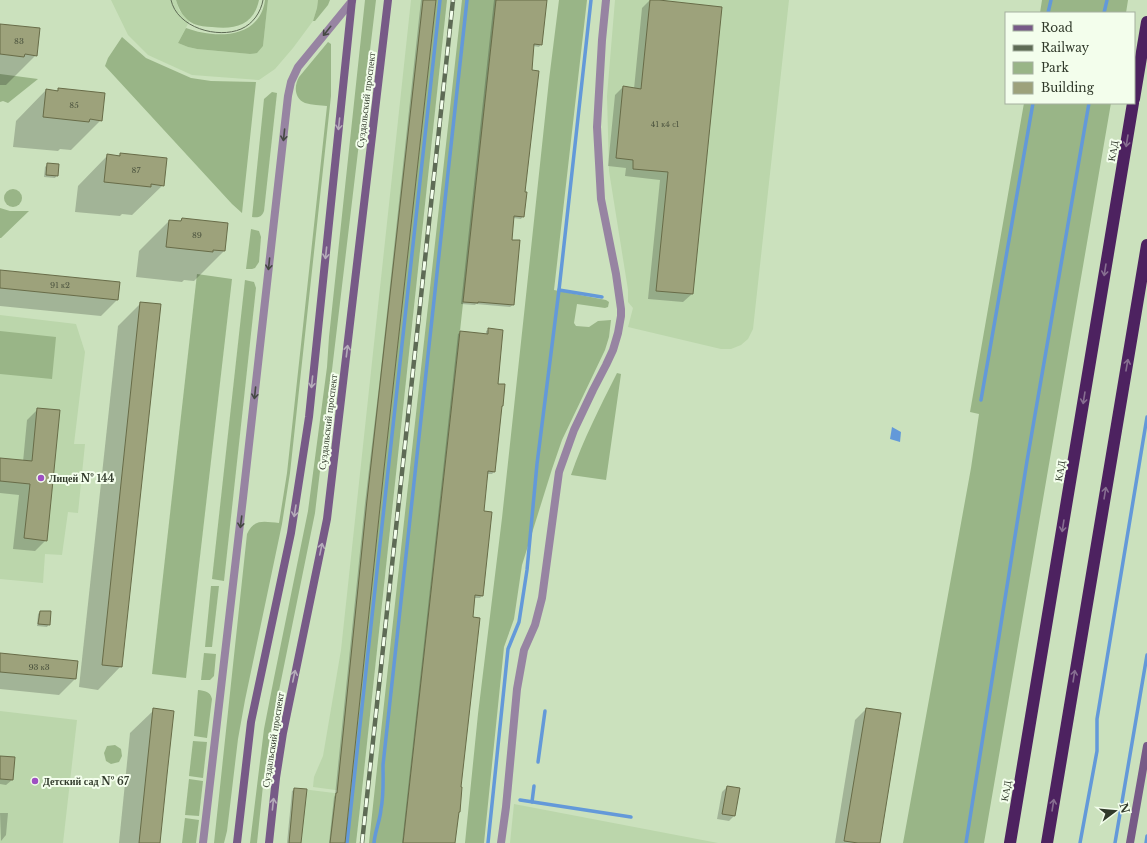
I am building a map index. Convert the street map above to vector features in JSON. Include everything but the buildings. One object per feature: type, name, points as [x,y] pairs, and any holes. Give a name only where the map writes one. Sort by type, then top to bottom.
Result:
[{"type":"highway","points":[[1135,93],[1147,22]]},
{"type":"highway","name":"КАД","points":[[1010,843],[1133,104]]},
{"type":"highway","points":[[1047,843],[1147,245]]},
{"type":"main road","name":"Суздальский проспект","points":[[237,843],[251,722],[291,533],[309,417],[352,0]]},
{"type":"main road","name":"Суздальский проспект","points":[[269,843],[276,778],[283,733],[327,519],[388,0]]},
{"type":"main road","points":[[1130,843],[1147,746]]},
{"type":"street","points":[[203,843],[288,96],[291,82],[298,67],[352,0]]},
{"type":"street","points":[[501,843],[506,807],[517,689],[524,650],[535,625],[542,598],[559,472],[574,430],[613,350],[621,316],[616,274],[601,198],[597,127],[606,0]]},
{"type":"shaded area","points":[[111,0],[176,0],[179,10],[190,20],[178,43],[197,49],[250,54],[263,46],[268,0],[318,0],[313,21],[275,69],[259,80],[192,75],[148,55],[128,35]]},
{"type":"shaded area","points":[[411,0],[436,0],[384,469],[351,792],[313,787],[314,777],[323,756],[341,650]]},
{"type":"shaded area","points":[[615,0],[789,0],[753,329],[748,339],[741,345],[731,349],[721,349],[628,327],[633,308],[628,302],[628,290],[609,171],[607,96]]},
{"type":"shaded area","name":"Лицей № 144","points":[[0,315],[76,324],[85,352],[74,444],[85,444],[78,513],[68,512],[62,555],[45,554],[43,583],[0,579]]},
{"type":"shaded area","name":"Детский сад № 67","points":[[0,711],[77,720],[63,843],[0,843]]},
{"type":"shaded area","points":[[294,788],[350,795],[345,843],[289,843]]},
{"type":"shaded area","points":[[514,804],[718,843],[510,843]]},
{"type":"green space","points":[[176,0],[259,0],[253,15],[248,20],[236,26],[220,28],[200,26],[190,22],[182,14]]},
{"type":"green space","points":[[265,0],[268,0],[263,46],[257,53],[250,54],[197,49],[178,43],[186,28],[210,34],[234,33],[245,29],[255,22],[261,13]]},
{"type":"green space","points":[[318,0],[330,0],[328,5],[315,21],[313,21],[317,8]]},
{"type":"green space","points":[[365,0],[376,0],[315,513],[271,730],[264,776],[257,843],[250,843],[264,729],[308,511],[327,367]]},
{"type":"green space","points":[[436,0],[447,0],[361,799],[356,843],[345,843],[384,469]]},
{"type":"green space","points":[[462,0],[496,0],[460,331],[403,843],[369,843],[403,527]]},
{"type":"green space","points":[[559,0],[587,0],[554,290],[606,300],[609,302],[608,307],[605,308],[577,304],[574,323],[576,326],[589,327],[598,321],[611,320],[609,337],[605,350],[562,440],[522,565],[514,619],[504,647],[484,843],[465,843],[478,714],[502,518]]},
{"type":"green space","points":[[1042,0],[1128,0],[1126,12],[1040,12]]},
{"type":"green space","points":[[122,37],[146,58],[191,78],[211,81],[256,82],[242,213],[105,66],[108,58]]},
{"type":"green space","points":[[328,42],[331,44],[331,96],[290,473],[282,524],[238,739],[227,831],[224,843],[214,843],[247,534],[253,525],[257,523],[279,523],[287,473],[327,106],[308,104],[301,101],[296,92],[296,84],[299,77]]},
{"type":"green space","points":[[0,74],[38,79],[8,103],[3,101],[0,102]]},
{"type":"green space","points":[[272,92],[277,93],[264,211],[260,217],[252,217],[264,99]]},
{"type":"green space","points":[[1024,104],[1111,104],[984,843],[903,843],[971,468],[979,414],[970,412]]},
{"type":"green space","points":[[13,189],[17,190],[21,194],[21,202],[17,206],[13,207],[9,206],[5,202],[4,198],[5,194],[9,190]]},
{"type":"green space","points":[[0,208],[10,211],[29,211],[1,238],[0,238]]},
{"type":"green space","points":[[251,229],[259,231],[261,237],[259,262],[255,268],[246,269]]},
{"type":"green space","points":[[197,274],[232,279],[186,678],[152,674]]},
{"type":"green space","points":[[245,280],[254,282],[256,288],[224,581],[212,579]]},
{"type":"green space","points":[[0,331],[56,337],[52,379],[0,374]]},
{"type":"green space","points":[[617,373],[621,374],[606,480],[571,475],[586,436]]},
{"type":"green space","points":[[211,586],[219,586],[212,647],[205,647]]},
{"type":"green space","points":[[204,653],[216,654],[214,676],[210,680],[201,680]]},
{"type":"green space","points":[[198,690],[209,693],[212,699],[207,738],[194,736]]},
{"type":"green space","points":[[193,741],[207,742],[203,778],[189,776]]},
{"type":"green space","points":[[115,745],[121,749],[122,756],[119,762],[111,764],[106,761],[104,753],[107,746]]},
{"type":"green space","points":[[189,779],[203,781],[199,816],[185,815]]},
{"type":"green space","points":[[185,818],[199,820],[196,843],[182,843]]},
{"type":"water","points":[[892,427],[901,432],[900,442],[890,439]]},
{"type":"waterway","points":[[347,843],[440,0]]},
{"type":"waterway","points":[[374,843],[383,798],[383,765],[467,0]]},
{"type":"waterway","points":[[488,843],[508,649],[519,622],[527,570],[537,464],[559,290],[591,0]]},
{"type":"waterway","points":[[1048,12],[1051,0]]},
{"type":"waterway","points":[[1104,12],[1107,0]]},
{"type":"waterway","points":[[981,400],[1033,104]]},
{"type":"waterway","points":[[966,843],[1027,461],[1089,104]]},
{"type":"waterway","points":[[559,290],[602,297]]},
{"type":"waterway","points":[[1080,843],[1097,751],[1097,719],[1147,417]]},
{"type":"waterway","points":[[1115,843],[1147,655]]},
{"type":"waterway","points":[[538,762],[545,711]]},
{"type":"waterway","points":[[532,802],[534,786]]},
{"type":"waterway","points":[[520,800],[631,817]]},
{"type":"waterway","points":[[1146,843],[1147,836]]},
{"type":"tram line","points":[[171,0],[175,10],[181,18],[190,24],[210,32],[221,33],[241,29],[253,21],[263,0]]},
{"type":"railway","points":[[362,843],[453,0]]},
{"type":"place","name":"Лицей № 144","points":[[41,478]]},
{"type":"place","name":"Детский сад № 67","points":[[35,781]]}]
